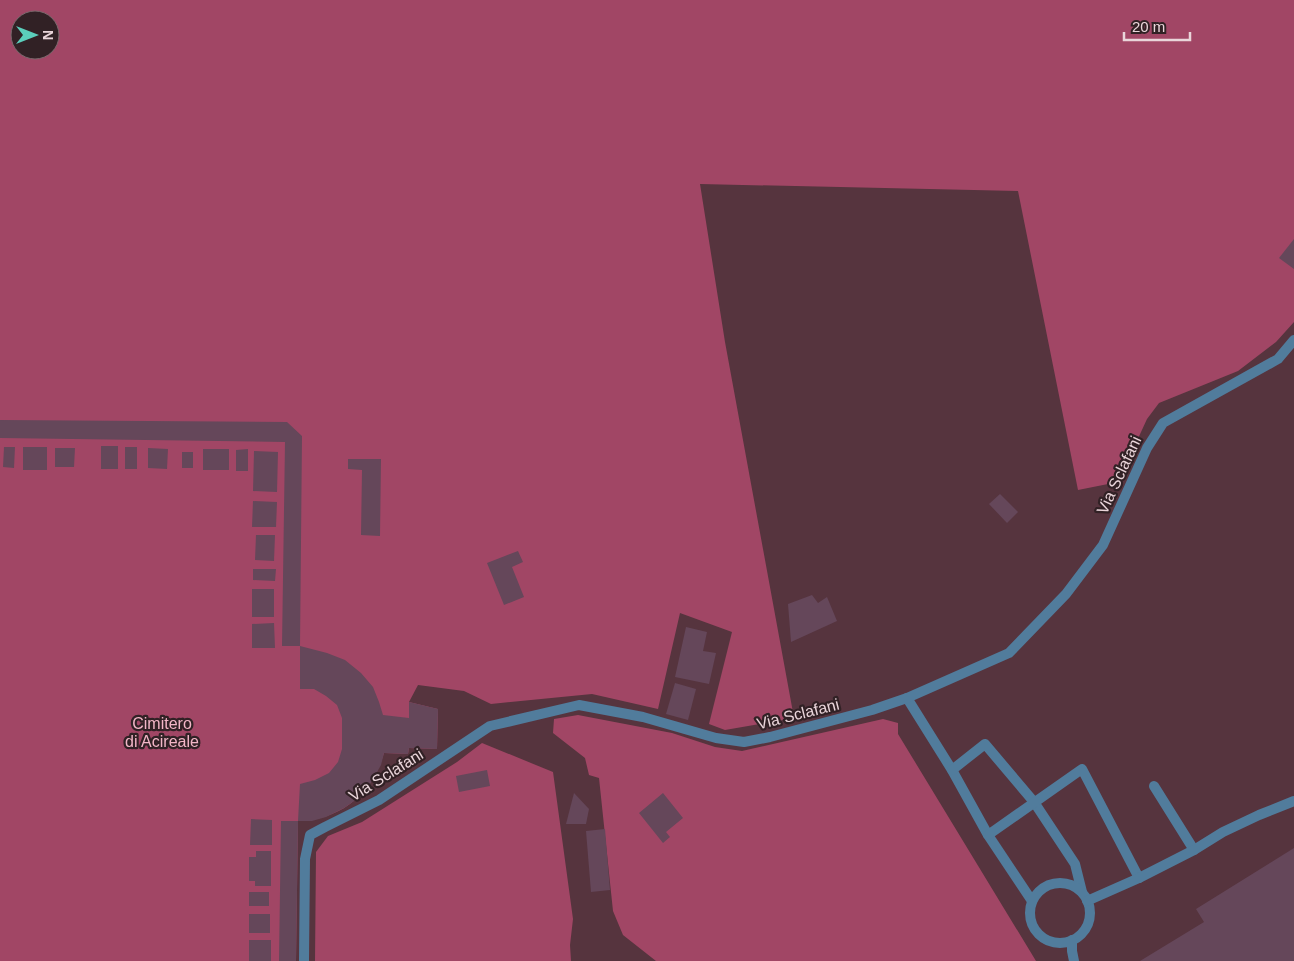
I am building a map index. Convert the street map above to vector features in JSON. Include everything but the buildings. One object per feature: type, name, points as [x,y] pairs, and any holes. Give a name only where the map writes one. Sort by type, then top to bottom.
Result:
[{"type":"street","name":"Via Sclafani","points":[[304,961],[306,859],[310,835],[379,800],[490,726],[579,705],[643,717],[716,738],[744,742],[872,710],[907,698],[1009,653],[1066,594],[1103,545],[1147,448],[1163,423],[1278,359],[1294,340]]},
{"type":"street","points":[[907,698],[952,770],[988,835],[1032,902]]},
{"type":"street","points":[[952,770],[985,744],[1034,802],[1075,864],[1089,910],[1086,928],[1072,940],[1052,941],[1043,937],[1036,930],[1030,911],[1037,893],[1055,883],[1064,883],[1074,886],[1084,896]]},
{"type":"street","points":[[988,835],[1082,769],[1139,878]]},
{"type":"street","points":[[1154,786],[1194,850]]},
{"type":"street","points":[[1084,896],[1139,878],[1230,829],[1294,800]]},
{"type":"street","points":[[1072,940],[1074,961]]},
{"type":"green space","name":"Cimitero di Acireale","points":[[0,0],[1294,0],[1294,322],[1276,342],[1238,371],[1159,403],[1147,419],[1118,482],[1078,490],[1018,191],[700,184],[725,342],[794,718],[725,730],[709,724],[732,632],[680,613],[658,709],[592,694],[491,704],[464,691],[418,685],[409,702],[438,709],[437,749],[409,748],[408,754],[384,753],[372,781],[353,802],[328,816],[298,821],[296,961],[0,961]]},
{"type":"green space","points":[[578,715],[672,733],[715,747],[742,751],[883,719],[898,723],[898,734],[1036,961],[656,961],[623,935],[613,911],[599,778],[589,775],[585,758],[553,733],[554,719]]},
{"type":"green space","points":[[482,743],[553,772],[573,919],[570,945],[571,961],[315,961],[316,852],[328,836],[362,822],[457,762]]}]
